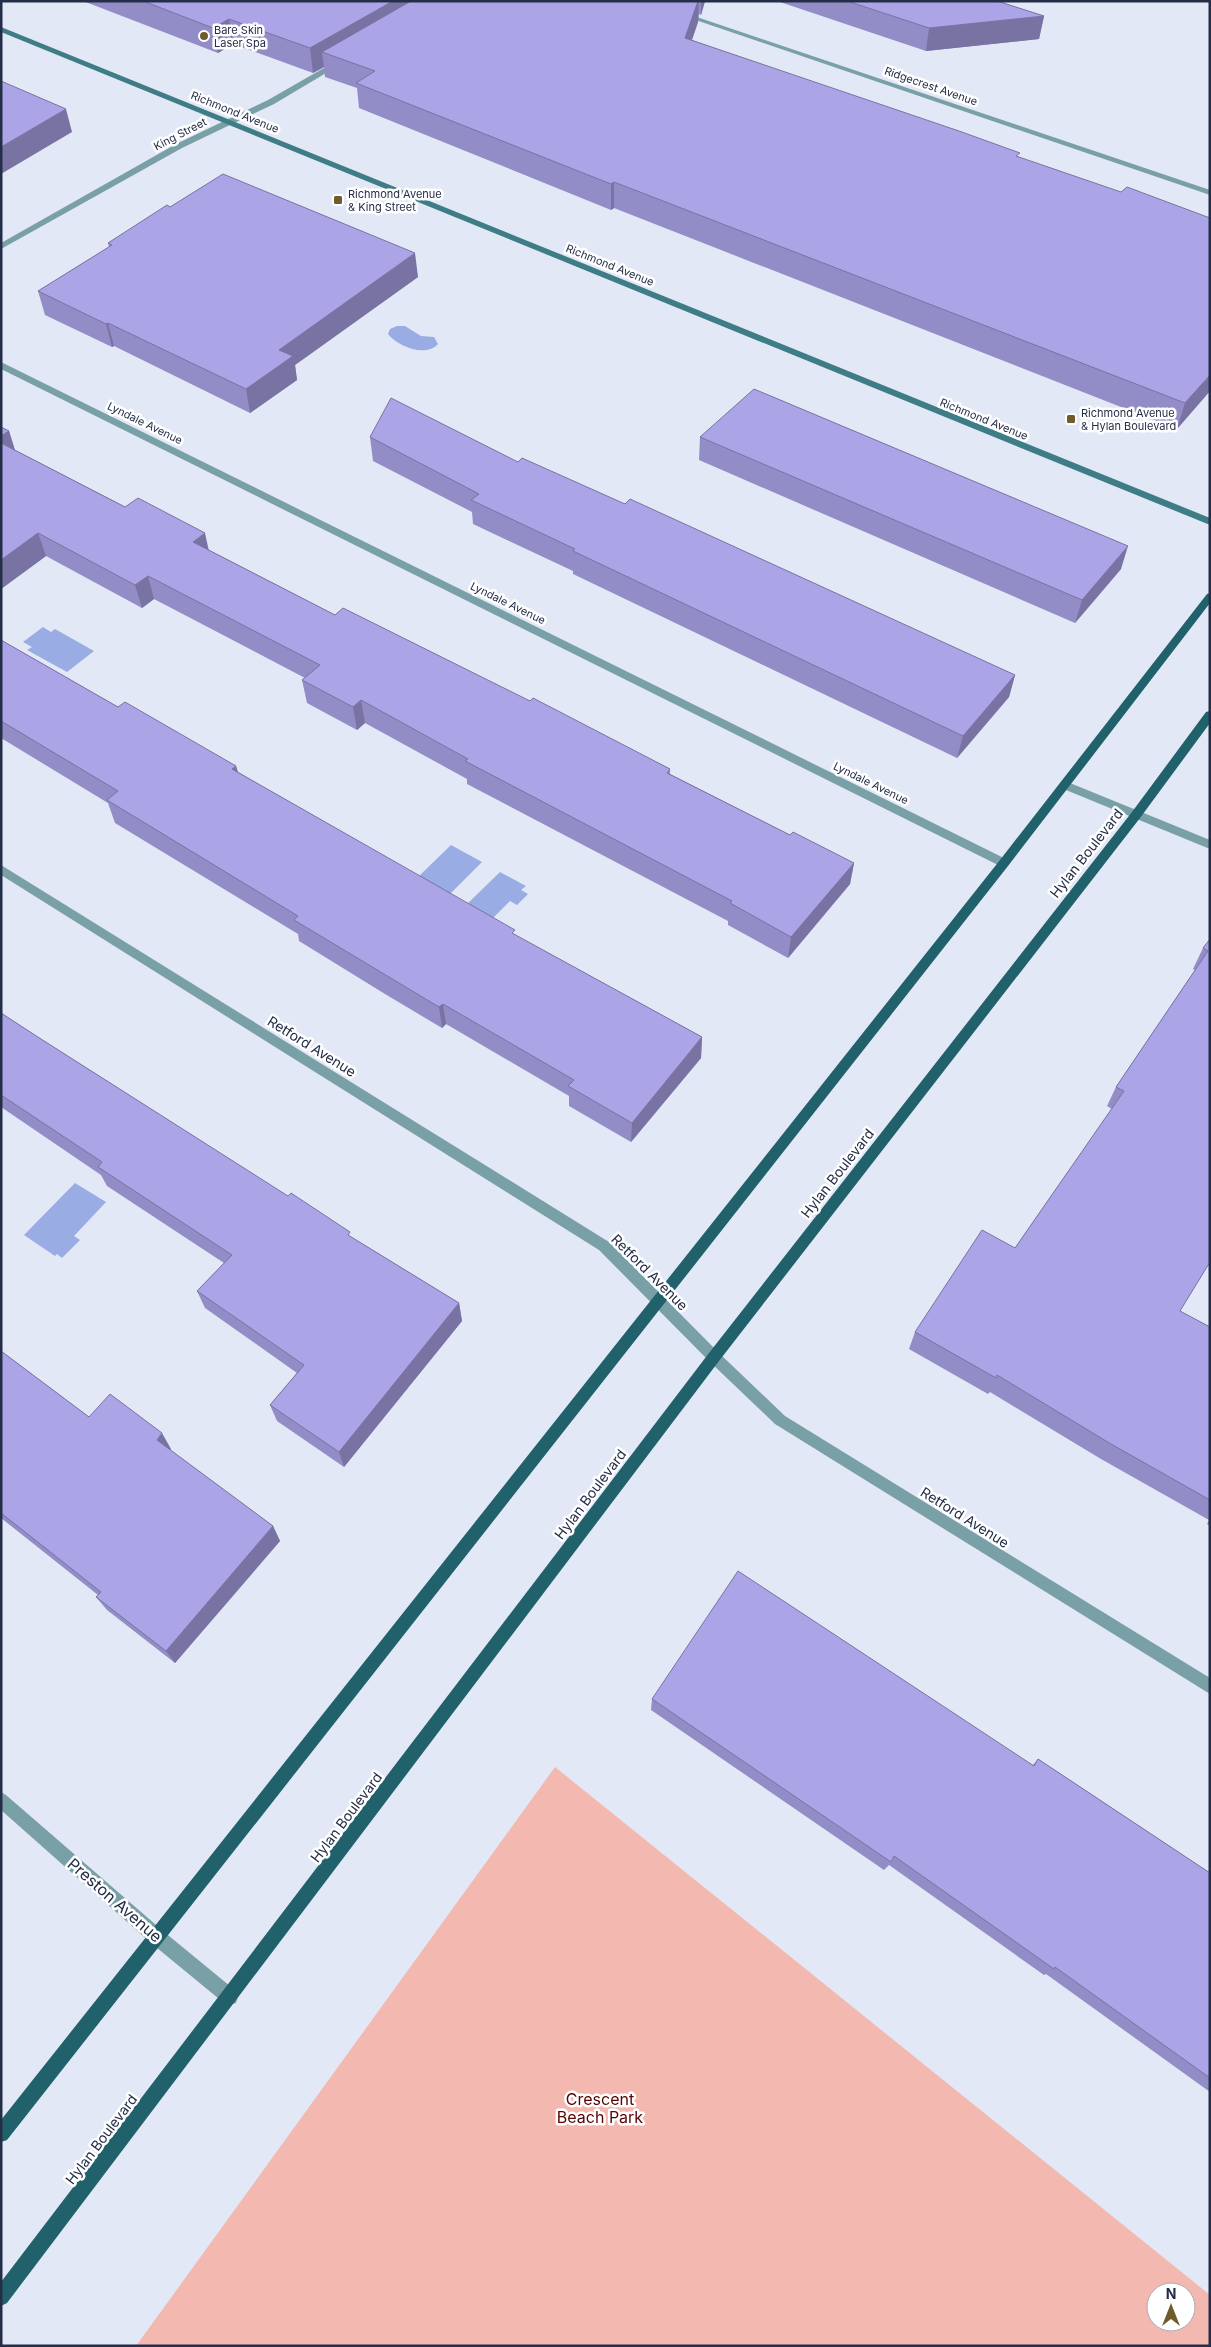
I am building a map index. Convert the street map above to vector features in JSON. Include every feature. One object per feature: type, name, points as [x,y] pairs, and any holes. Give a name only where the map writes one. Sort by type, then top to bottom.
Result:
[{"type":"main road","name":"Richmond Avenue","points":[[1,29],[1210,522]]},
{"type":"main road","points":[[1,2134],[1004,863],[1210,596]]},
{"type":"main road","name":"Hylan Boulevard","points":[[1,2297],[714,1358],[1136,815],[1210,715]]},
{"type":"street","name":"Ridgecrest Avenue","points":[[673,11],[1210,193]]},
{"type":"street","name":"King Street","points":[[1,247],[179,146],[271,102],[346,60]]},
{"type":"street","name":"Lyndale Avenue","points":[[1,365],[1004,863]]},
{"type":"street","points":[[1065,785],[1210,845]]},
{"type":"street","name":"Retford Avenue","points":[[1,869],[604,1246],[714,1358],[780,1420],[1210,1687]]},
{"type":"street","name":"Preston Avenue","points":[[1,1800],[157,1937],[230,1997]]},
{"type":"green space","name":"Crescent Beach Park","points":[[555,1767],[1194,2282],[1146,2282],[1146,2332],[1196,2332],[1196,2284],[1210,2295],[1210,2346],[136,2346]]},
{"type":"water","points":[[397,326],[405,326],[421,336],[434,337],[438,344],[433,348],[419,350],[398,343],[388,334],[390,329]]},
{"type":"water","points":[[43,627],[51,632],[55,629],[94,651],[67,672],[27,650],[32,647],[23,642]]},
{"type":"water","points":[[451,845],[482,862],[448,896],[417,878]]},
{"type":"water","points":[[500,872],[526,886],[521,890],[528,894],[517,905],[510,901],[490,921],[464,907]]},
{"type":"water","points":[[75,1183],[106,1202],[74,1236],[80,1240],[62,1258],[57,1254],[55,1256],[24,1235]]},
{"type":"building","points":[[143,1],[393,1],[310,48],[229,19],[213,28]]},
{"type":"building","points":[[411,1],[698,1],[685,38],[959,131],[1020,153],[1016,156],[1121,192],[1127,187],[1210,218],[1210,375],[1185,403],[614,182],[611,184],[356,83],[375,71],[322,52]]},
{"type":"building","points":[[847,1],[997,1],[1044,16],[929,28]]},
{"type":"building","points":[[1,81],[66,109],[1,147]]},
{"type":"building","points":[[223,174],[415,253],[279,350],[293,356],[246,389],[38,291],[112,245],[108,243],[167,205],[170,207]]},
{"type":"building","points":[[754,389],[1128,546],[1082,600],[700,437]]},
{"type":"building","points":[[391,398],[518,462],[522,458],[625,504],[630,499],[1015,675],[963,736],[573,551],[575,549],[471,500],[479,494],[370,437]]},
{"type":"building","points":[[1,427],[9,431],[1,436]]},
{"type":"building","points":[[1,443],[125,507],[138,498],[205,533],[193,542],[335,615],[343,608],[530,701],[533,698],[670,769],[667,773],[790,835],[793,832],[854,863],[791,937],[730,903],[732,901],[465,761],[468,759],[361,700],[353,707],[302,680],[320,665],[148,576],[135,585],[38,533],[1,560]]},
{"type":"building","points":[[1,640],[118,707],[125,702],[236,766],[232,769],[515,930],[512,933],[702,1037],[632,1123],[568,1086],[574,1080],[443,1004],[439,1007],[294,920],[298,916],[107,800],[118,791],[1,721]]},
{"type":"building","points":[[1210,939],[1210,1262],[1180,1311],[1210,1327],[1210,1500],[1111,1444],[997,1375],[996,1378],[915,1332],[982,1230],[1015,1248],[1124,1091],[1116,1087],[1208,951],[1203,948]]},
{"type":"building","points":[[1,1013],[288,1196],[291,1193],[350,1232],[348,1235],[459,1303],[339,1452],[270,1405],[304,1365],[197,1291],[232,1255],[98,1167],[102,1162],[1,1095]]},
{"type":"building","points":[[1,1351],[89,1417],[110,1394],[162,1433],[157,1440],[273,1526],[166,1651],[96,1597],[101,1592],[1,1513]]},
{"type":"building","points":[[738,1571],[1034,1766],[1038,1759],[1210,1873],[1210,2078],[1055,1967],[1054,1969],[894,1856],[891,1862],[652,1699]]},
{"type":"place","name":"Bare Skin Laser Spa","points":[[204,36]]},
{"type":"place","name":"Richmond Avenue & King Street","points":[[338,200]]},
{"type":"place","name":"Richmond Avenue & Hylan Boulevard","points":[[1071,419]]}]
